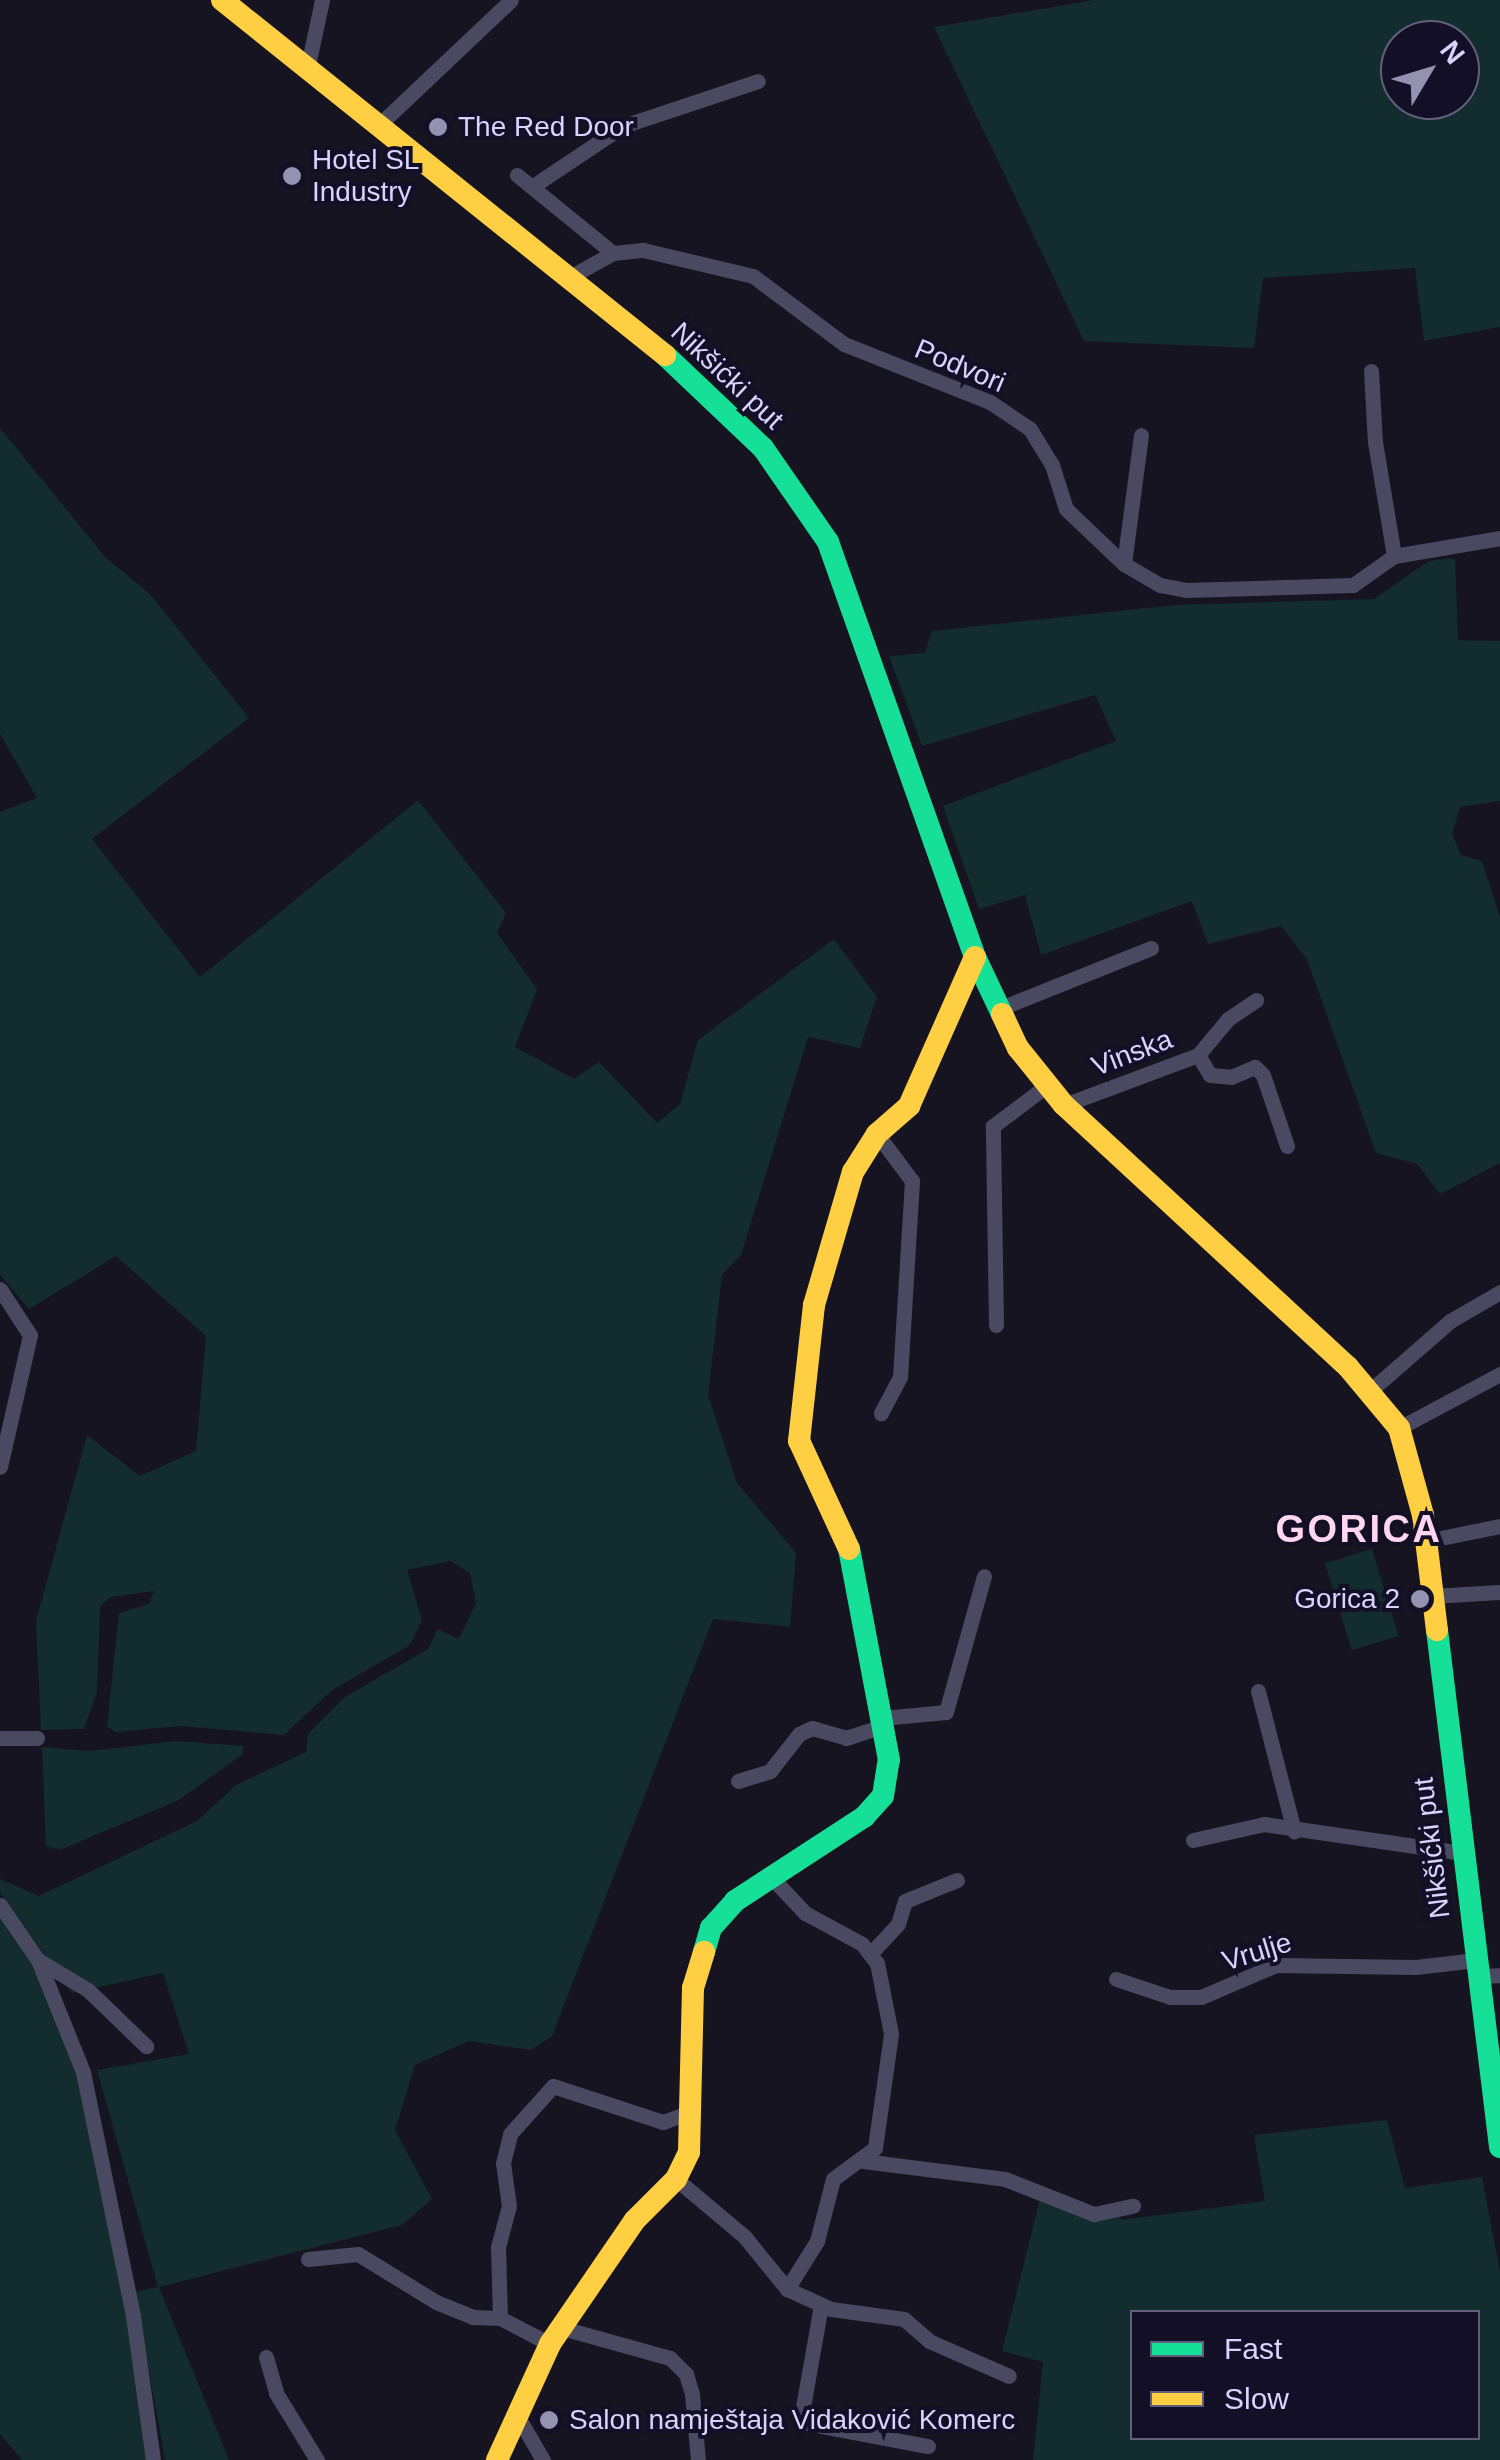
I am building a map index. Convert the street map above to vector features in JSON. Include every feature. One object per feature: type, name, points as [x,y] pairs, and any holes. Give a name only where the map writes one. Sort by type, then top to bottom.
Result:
[{"type":"main road","name":"Nikšićki put","points":[[222,0],[380,124],[732,414],[828,542],[996,1010],[1046,1086],[1064,1105],[1372,1390],[1399,1428],[1413,1466],[1426,1541],[1464,1853],[1484,1970],[1500,2147]]},
{"type":"main road","points":[[497,2460],[556,2336],[635,2220],[676,2179],[688,2152],[698,1957],[711,1928],[772,1877],[876,1806],[889,1760],[852,1561],[800,1441],[826,1254],[853,1172],[877,1134],[910,1106],[975,956]]},
{"type":"street","points":[[307,70],[322,0]]},
{"type":"street","points":[[380,124],[511,0]]},
{"type":"street","points":[[533,186],[623,126],[758,81]]},
{"type":"street","points":[[517,175],[613,253],[568,278]]},
{"type":"street","name":"Podvori","points":[[613,253],[644,250],[753,276],[844,344],[990,402],[1030,429],[1066,508],[1124,564],[1160,585],[1233,590],[1354,585],[1394,556],[1500,538]]},
{"type":"street","points":[[1371,372],[1375,442],[1394,556]]},
{"type":"street","points":[[1124,564],[1141,435]]},
{"type":"street","points":[[996,1010],[1151,948]]},
{"type":"street","name":"Vinska","points":[[1064,1105],[1198,1054],[1228,1019],[1256,1000]]},
{"type":"street","points":[[1198,1054],[1210,1075],[1230,1077],[1255,1067],[1263,1075],[1287,1146]]},
{"type":"street","points":[[996,1325],[994,1126],[1046,1086]]},
{"type":"street","points":[[877,1134],[912,1182],[900,1377],[881,1412]]},
{"type":"street","points":[[0,1290],[30,1336],[0,1467]]},
{"type":"street","points":[[1372,1390],[1450,1321],[1500,1292]]},
{"type":"street","points":[[1399,1428],[1500,1374]]},
{"type":"street","points":[[1426,1541],[1500,1526]]},
{"type":"street","points":[[738,1781],[770,1771],[799,1734],[812,1728],[846,1738],[882,1722],[946,1712],[984,1576]]},
{"type":"street","points":[[1432,1596],[1500,1592]]},
{"type":"street","points":[[1258,1691],[1294,1831]]},
{"type":"street","points":[[0,1738],[37,1738]]},
{"type":"street","points":[[1194,1840],[1264,1824],[1464,1853]]},
{"type":"street","points":[[772,1877],[805,1913],[870,1954],[889,2005],[890,2034],[875,2148],[863,2161],[834,2179],[817,2240],[787,2288]]},
{"type":"street","points":[[870,1954],[898,1924],[905,1901],[957,1880]]},
{"type":"street","points":[[0,1904],[38,1960],[82,2072],[153,2460]]},
{"type":"street","points":[[38,1960],[88,1990],[146,2046]]},
{"type":"street","name":"Vrulje","points":[[1116,1979],[1170,1997],[1201,1997],[1276,1966],[1484,1970]]},
{"type":"street","points":[[500,2318],[498,2247],[509,2206],[503,2163],[510,2134],[525,2113],[553,2086],[662,2122],[693,2111]]},
{"type":"street","points":[[863,2161],[1005,2178],[1094,2214],[1133,2206]]},
{"type":"street","points":[[676,2179],[744,2236],[787,2288],[821,2305],[904,2320],[930,2340],[1009,2376]]},
{"type":"street","points":[[308,2259],[358,2254],[436,2302],[473,2318],[500,2318],[556,2336],[650,2349],[686,2374],[698,2460]]},
{"type":"street","points":[[821,2305],[804,2407],[810,2424],[928,2446]]},
{"type":"street","points":[[266,2357],[276,2393],[317,2460]]},
{"type":"street","points":[[518,2416],[543,2460]]},
{"type":"green space","points":[[1094,0],[1500,0],[1500,327],[1424,341],[1415,268],[1263,278],[1254,348],[1084,341],[934,27]]},
{"type":"green space","points":[[0,428],[106,558],[150,594],[249,718],[92,839],[200,977],[418,800],[506,913],[497,933],[537,989],[515,1047],[574,1079],[599,1062],[657,1123],[680,1104],[698,1040],[834,939],[877,997],[860,1048],[808,1037],[741,1255],[722,1275],[708,1395],[737,1483],[796,1553],[790,1627],[713,1619],[552,2036],[531,2050],[469,2041],[415,2065],[395,2130],[432,2199],[402,2225],[159,2287],[229,2460],[165,2460],[135,2292],[158,2287],[97,2070],[189,2054],[163,1973],[72,1993],[0,1893],[0,1879],[39,1896],[197,1821],[236,1785],[306,1752],[308,1734],[345,1697],[428,1649],[438,1629],[459,1639],[476,1603],[470,1573],[451,1561],[407,1570],[422,1620],[410,1645],[331,1691],[284,1735],[181,1726],[115,1732],[107,1726],[119,1613],[149,1604],[154,1591],[111,1597],[100,1606],[97,1692],[84,1729],[41,1730],[36,1621],[87,1435],[140,1476],[196,1451],[206,1336],[116,1256],[29,1309],[0,1275],[0,812],[37,798],[0,734]]},
{"type":"green space","points":[[1455,558],[1458,640],[1500,641],[1500,801],[1460,807],[1452,834],[1461,855],[1482,861],[1500,917],[1500,1163],[1440,1194],[1417,1164],[1376,1153],[1307,959],[1281,926],[1208,944],[1192,901],[1041,955],[1025,895],[979,909],[943,806],[1116,741],[1095,695],[922,746],[889,656],[925,653],[932,631],[1174,605],[1374,599],[1429,561]]},
{"type":"green space","points":[[1372,1549],[1399,1636],[1352,1650],[1325,1563]]},
{"type":"green space","points":[[177,1741],[243,1746],[243,1754],[179,1800],[60,1850],[46,1846],[42,1747],[89,1751]]},
{"type":"green space","points":[[0,1905],[38,1960],[83,2072],[153,2460],[22,2460],[0,2434]]},
{"type":"green space","points":[[1387,2120],[1405,2188],[1482,2177],[1500,2272],[1500,2460],[1033,2460],[1043,2362],[1002,2351],[1041,2195],[1094,2214],[1118,2209],[1121,2220],[1265,2201],[1254,2135]]},
{"type":"traffic: fast","points":[[665,355],[763,448],[828,542],[975,957],[1002,1014]]},
{"type":"traffic: fast","points":[[704,1952],[711,1928],[735,1901],[864,1817],[883,1796],[889,1760],[849,1549]]},
{"type":"traffic: fast","points":[[1437,1630],[1500,2147]]},
{"type":"traffic: slow","points":[[222,0],[665,355]]},
{"type":"traffic: slow","points":[[849,1549],[799,1441],[814,1305],[853,1172],[877,1134],[909,1106],[975,957]]},
{"type":"traffic: slow","points":[[1002,1014],[1018,1048],[1064,1105],[1348,1367],[1399,1428],[1423,1515],[1437,1630]]},
{"type":"traffic: slow","points":[[497,2460],[550,2344],[635,2220],[676,2179],[689,2152],[693,1988],[704,1952]]},
{"type":"place","name":"The Red Door","points":[[438,127]]},
{"type":"place","name":"Hotel SL Industry","points":[[292,176]]},
{"type":"place","name":"Gorica 2","points":[[1420,1599]]},
{"type":"place","name":"Salon namještaja Vidaković Komerc","points":[[549,2420]]},
{"type":"district","name":"GORICA","points":[[1359,1530]]}]
